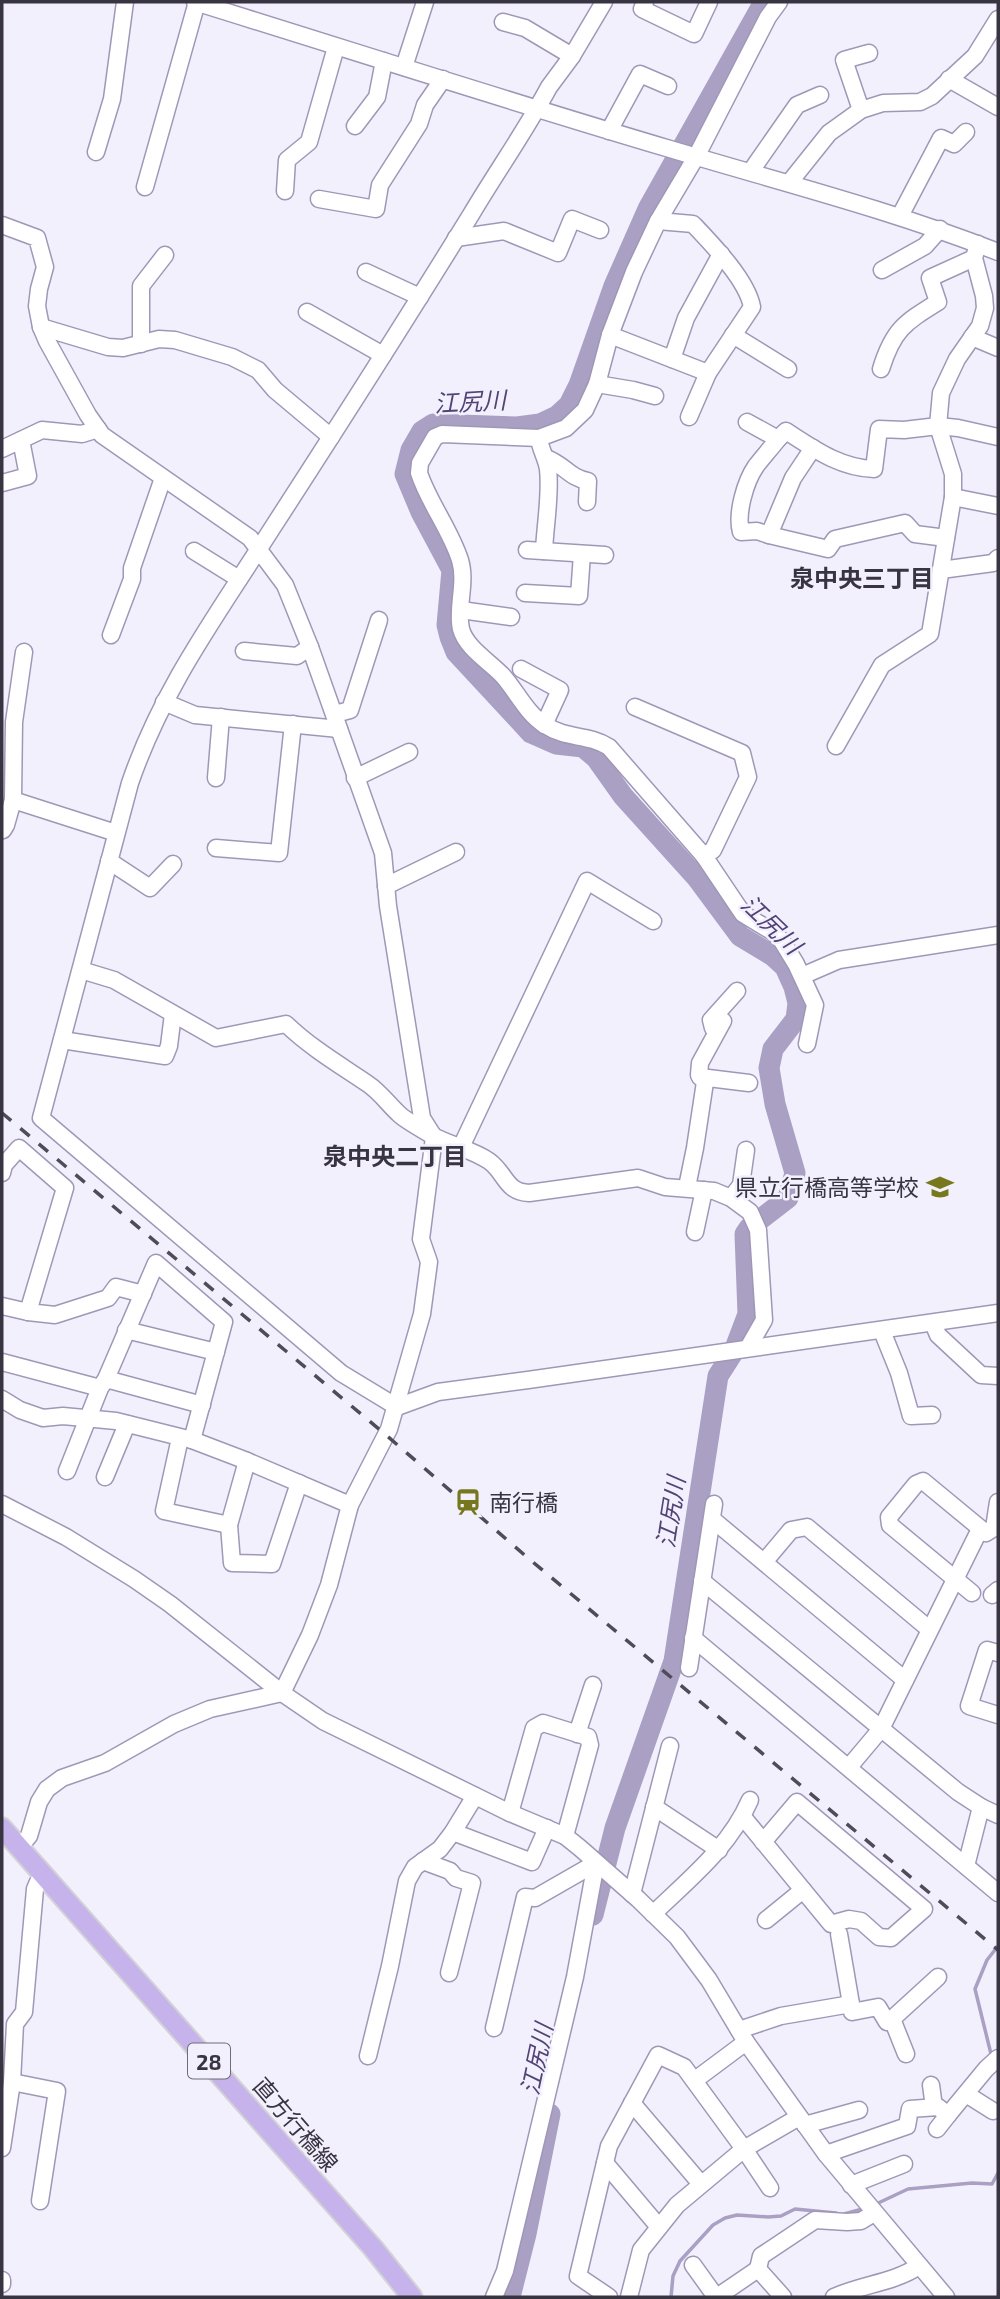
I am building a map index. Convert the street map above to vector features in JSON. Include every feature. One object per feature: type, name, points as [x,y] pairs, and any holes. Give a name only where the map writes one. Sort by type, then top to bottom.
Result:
[{"type":"main road","name":"直方行橋線","points":[[2,1828],[364,2237],[412,2297]]},
{"type":"street","points":[[96,152],[111,99],[125,2]]},
{"type":"street","points":[[145,187],[196,2],[537,109],[900,216],[940,229],[976,251],[998,252]]},
{"type":"street","points":[[404,67],[425,2]]},
{"type":"street","points":[[397,1407],[341,1373],[41,1118],[116,833],[142,747],[164,702],[604,2]]},
{"type":"street","points":[[645,2],[642,9],[694,34],[709,2]]},
{"type":"street","points":[[779,2],[768,17],[696,157],[658,222],[634,272],[610,335],[597,384],[590,401],[577,420],[566,428],[539,438],[435,437],[420,463],[419,473],[461,562],[463,576],[460,626],[464,636],[503,676],[534,717],[544,725],[563,735],[597,739],[610,747],[704,856],[743,914],[773,932],[782,941],[815,1005],[807,1045]]},
{"type":"street","points":[[789,183],[829,133],[861,110],[883,103],[920,102],[932,96],[975,56],[998,19]]},
{"type":"street","points":[[503,22],[525,28],[572,55]]},
{"type":"street","points":[[285,191],[287,160],[309,142],[336,47]]},
{"type":"street","points":[[861,110],[844,60],[869,53]]},
{"type":"street","points":[[355,126],[377,97],[384,61]]},
{"type":"street","points":[[610,131],[640,74],[668,86]]},
{"type":"street","points":[[320,199],[376,209],[380,185],[419,124],[425,105],[443,79]]},
{"type":"street","points":[[949,79],[998,107]]},
{"type":"street","points":[[751,171],[797,105],[820,95]]},
{"type":"street","points":[[900,216],[941,138],[954,144],[966,132]]},
{"type":"street","points":[[456,238],[504,231],[558,253],[572,219],[600,230]]},
{"type":"street","points":[[658,222],[693,224],[721,254],[750,297],[752,307],[708,373],[689,416]]},
{"type":"street","points":[[2,225],[37,239],[45,267],[37,306],[41,327],[98,429],[115,445],[250,538],[285,585],[337,721],[383,853],[422,1118],[434,1137],[421,1239],[429,1262],[426,1288],[422,1314],[397,1407],[389,1429],[350,1505],[329,1585],[310,1635],[282,1693]]},
{"type":"street","points":[[883,270],[925,246],[940,229]]},
{"type":"street","points":[[836,746],[882,664],[930,634],[953,496],[953,474],[938,426],[941,393],[957,359],[980,326],[985,309],[976,251]]},
{"type":"street","points":[[881,369],[897,331],[913,317],[938,302],[930,278],[976,251]]},
{"type":"street","points":[[672,359],[686,318],[721,254]]},
{"type":"street","points":[[141,344],[141,286],[165,255]]},
{"type":"street","points":[[366,272],[419,297]]},
{"type":"street","points":[[307,312],[383,355]]},
{"type":"street","points":[[41,327],[108,347],[123,348],[159,339],[175,340],[246,363],[258,370],[275,390],[331,438]]},
{"type":"street","points":[[610,335],[708,373]]},
{"type":"street","points":[[733,335],[788,369]]},
{"type":"street","points":[[972,337],[998,348]]},
{"type":"street","points":[[597,384],[655,396]]},
{"type":"street","points":[[747,422],[778,439]]},
{"type":"street","points":[[946,538],[915,534],[905,523],[835,539],[828,549],[757,531],[741,532],[739,510],[754,469],[786,430],[841,463],[856,468],[874,469],[879,429],[904,430],[938,426],[998,438]]},
{"type":"street","points":[[2,449],[42,430],[82,434],[98,429]]},
{"type":"street","points":[[539,438],[548,471],[544,551]]},
{"type":"street","points":[[2,483],[28,476],[21,440]]},
{"type":"street","points":[[769,535],[793,478],[813,448]]},
{"type":"street","points":[[546,458],[560,463],[573,478],[588,481],[587,502]]},
{"type":"street","points":[[111,635],[132,579],[132,568],[163,478]]},
{"type":"street","points":[[953,496],[998,506]]},
{"type":"street","points":[[194,551],[239,579]]},
{"type":"street","points":[[527,551],[605,555]]},
{"type":"street","points":[[525,593],[579,596],[582,554]]},
{"type":"street","points":[[941,570],[993,563],[998,558]]},
{"type":"street","points":[[461,610],[511,617]]},
{"type":"street","points":[[164,702],[195,715],[293,724],[337,721],[351,710],[379,620]]},
{"type":"street","points":[[244,651],[297,656],[310,648]]},
{"type":"street","points":[[3,830],[13,800],[15,722],[24,652]]},
{"type":"street","points":[[521,669],[560,691],[544,725]]},
{"type":"street","points":[[635,707],[742,753],[748,777],[713,850],[704,856]]},
{"type":"street","points":[[216,778],[221,717]]},
{"type":"street","points":[[216,848],[279,853],[293,724]]},
{"type":"street","points":[[355,778],[409,752]]},
{"type":"street","points":[[13,800],[116,833]]},
{"type":"street","points":[[386,886],[456,852]]},
{"type":"street","points":[[109,860],[150,888],[173,864]]},
{"type":"street","points":[[461,1147],[587,881],[653,922]]},
{"type":"street","points":[[802,976],[839,960],[998,935]]},
{"type":"street","points":[[81,970],[114,980],[216,1038],[286,1024],[304,1042],[371,1086],[402,1117],[434,1137],[488,1160],[500,1170],[509,1185],[520,1193],[638,1178],[665,1187],[695,1189],[732,1198],[750,1212],[758,1230],[764,1320],[748,1348]]},
{"type":"street","points":[[695,1232],[695,1148],[705,1082],[701,1077],[700,1063],[719,1029],[711,1020],[737,991]]},
{"type":"street","points":[[62,1040],[165,1056],[173,1014]]},
{"type":"street","points":[[701,1077],[749,1083]]},
{"type":"street","points":[[2,1173],[4,1165],[19,1148],[65,1188],[27,1312]]},
{"type":"street","points":[[732,1198],[741,1185],[747,1150]]},
{"type":"street","points":[[67,1471],[156,1264],[224,1322],[202,1405],[186,1439],[164,1511],[229,1525]]},
{"type":"street","points":[[2,1306],[55,1315],[108,1298],[116,1287],[143,1294]]},
{"type":"street","points":[[397,1407],[438,1392],[461,1388],[998,1313]]},
{"type":"street","points":[[933,1323],[938,1335],[981,1375],[998,1376]]},
{"type":"street","points":[[126,1330],[216,1352]]},
{"type":"street","points":[[883,1331],[911,1416],[932,1415]]},
{"type":"street","points":[[2,1362],[202,1405]]},
{"type":"street","points":[[2,1399],[20,1410],[43,1418],[63,1416],[127,1424],[186,1439],[247,1461],[350,1505]]},
{"type":"street","points":[[105,1477],[127,1424]]},
{"type":"street","points":[[247,1461],[229,1525],[232,1563],[272,1564],[299,1483]]},
{"type":"street","points":[[972,1593],[890,1525],[889,1517],[916,1484],[923,1481],[986,1533],[994,1528],[998,1502]]},
{"type":"street","points":[[2,1504],[66,1537],[170,1604],[282,1693],[323,1721],[510,1813],[565,1836],[677,1937],[802,2121],[851,2185],[946,2297]]},
{"type":"street","points":[[689,1668],[713,1511],[764,1562],[905,1680]]},
{"type":"street","points":[[764,1562],[791,1530],[807,1527],[929,1629]]},
{"type":"street","points":[[849,1767],[881,1729],[980,1529]]},
{"type":"street","points":[[702,1581],[958,1792],[998,1815]]},
{"type":"street","points":[[693,1638],[998,1893]]},
{"type":"street","points":[[998,1653],[987,1650],[969,1706],[998,1716]]},
{"type":"street","points":[[577,1734],[593,1685]]},
{"type":"street","points":[[19,1848],[29,1836],[39,1802],[47,1789],[62,1778],[104,1763],[174,1724],[210,1709],[282,1693]]},
{"type":"street","points":[[510,1813],[534,1728],[543,1723],[588,1737],[590,1745],[565,1836]]},
{"type":"street","points":[[632,1894],[670,1746]]},
{"type":"street","points":[[368,2056],[407,1881],[415,1867],[440,1849],[475,1796]]},
{"type":"street","points":[[653,1914],[719,1850],[743,1817],[750,1800]]},
{"type":"street","points":[[743,1817],[763,1842],[831,1924],[849,1919],[861,1921],[879,1937],[891,1938],[924,1909],[797,1802],[763,1842]]},
{"type":"street","points":[[654,1807],[719,1850]]},
{"type":"street","points":[[966,1866],[981,1807]]},
{"type":"street","points":[[453,1832],[532,1862],[547,1828]]},
{"type":"street","points":[[423,1861],[472,1883],[449,1973]]},
{"type":"street","points":[[494,2028],[524,1897],[535,1899],[596,1863]]},
{"type":"street","points":[[494,2297],[505,2271],[575,1977],[596,1863]]},
{"type":"street","points":[[2,2148],[12,2082],[8,2030],[24,2012],[36,1889],[44,1875]]},
{"type":"street","points":[[766,1920],[803,1890]]},
{"type":"street","points":[[839,1934],[852,2012],[878,2007],[887,2022],[939,1977]]},
{"type":"street","points":[[695,2080],[743,2036],[781,2016],[851,2004]]},
{"type":"street","points":[[892,2019],[906,2054]]},
{"type":"street","points":[[609,2297],[578,2276],[609,2146],[658,2055],[684,2067],[695,2080],[770,2188]]},
{"type":"street","points":[[827,2154],[907,2126],[910,2109],[941,2111],[966,2094],[998,2058]]},
{"type":"street","points":[[12,2082],[57,2091],[40,2201]]},
{"type":"street","points":[[931,2085],[941,2111],[937,2129]]},
{"type":"street","points":[[966,2094],[993,2110]]},
{"type":"street","points":[[632,2103],[701,2185]]},
{"type":"street","points":[[629,2297],[640,2250],[677,2205],[744,2149],[802,2121],[859,2110]]},
{"type":"street","points":[[605,2163],[659,2227]]},
{"type":"street","points":[[851,2185],[904,2164]]},
{"type":"street","points":[[693,2265],[717,2297],[758,2269],[761,2256],[816,2220],[861,2221],[874,2213]]},
{"type":"street","points":[[834,2297],[853,2288],[904,2276],[919,2266]]},
{"type":"street","points":[[758,2269],[783,2297]]},
{"type":"waterway","name":"江尻川","points":[[593,1915],[615,1828],[674,1661],[718,1376],[734,1351],[748,1314],[745,1234],[788,1198],[795,1173],[775,1104],[769,1068],[773,1049],[796,1019],[798,1003],[785,967],[773,956],[740,936],[697,878],[623,796],[596,758],[583,747],[556,744],[531,733],[456,652],[447,625],[452,570],[421,512],[405,474],[411,450],[422,431],[433,424],[517,427],[540,424],[557,416],[569,405],[579,385],[614,286],[648,209],[764,2]]},
{"type":"waterway","points":[[992,2058],[975,1989],[987,1960],[998,1946]]},
{"type":"waterway","name":"江尻川","points":[[510,2297],[526,2234],[550,2114]]},
{"type":"waterway","points":[[874,2205],[908,2189],[972,2183],[992,2184],[998,2173]]},
{"type":"waterway","points":[[844,2214],[866,2208]]},
{"type":"waterway","points":[[671,2297],[673,2276],[680,2261],[713,2225],[725,2218],[737,2215],[781,2216],[795,2209],[836,2213]]},
{"type":"railway","points":[[2,1113],[386,1435],[528,1558],[998,1950]]},
{"type":"place","name":"県立行橋高等学校","points":[[940,1187]]},
{"type":"place","name":"南行橋","points":[[468,1502]]},
{"type":"district","name":"泉中央三丁目","points":[[862,577]]},
{"type":"district","name":"泉中央二丁目","points":[[395,1155]]}]
